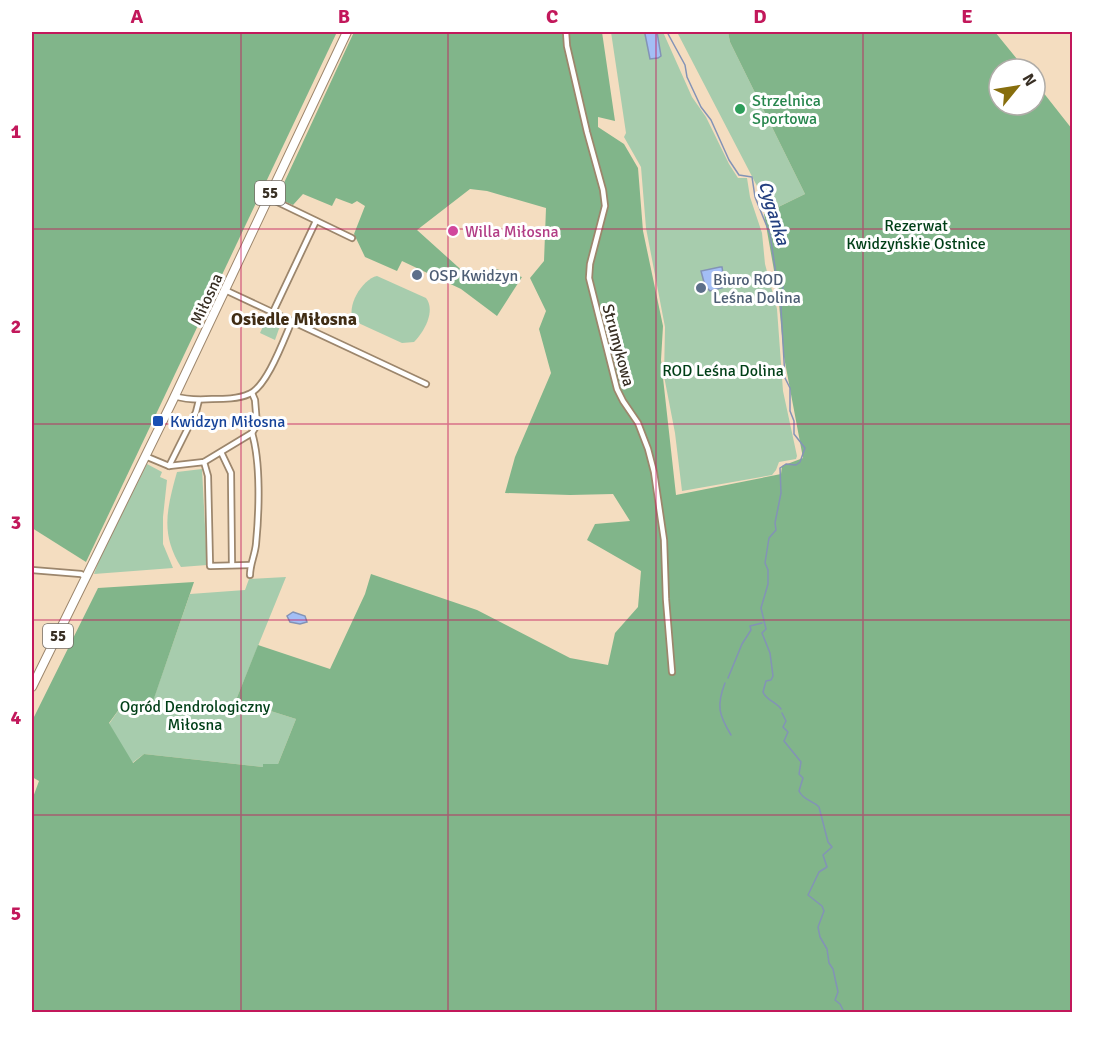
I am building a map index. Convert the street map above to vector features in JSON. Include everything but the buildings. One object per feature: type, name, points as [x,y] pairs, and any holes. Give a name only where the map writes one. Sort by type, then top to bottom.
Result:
[{"type":"main road","name":"Miłosna","points":[[84,580],[347,32]]},
{"type":"main road","name":"55","points":[[32,687],[84,580]]},
{"type":"street","name":"Strumykowa","points":[[566,32],[567,46],[605,206],[590,264],[590,287],[617,389],[638,423],[654,472],[664,540],[672,672]]},
{"type":"street","points":[[268,197],[352,238]]},
{"type":"street","points":[[273,312],[316,221]]},
{"type":"street","points":[[225,290],[426,384]]},
{"type":"street","points":[[174,396],[199,400],[230,399],[252,393],[271,366],[292,321]]},
{"type":"street","points":[[145,456],[169,466],[204,462],[221,452],[252,433],[257,425],[255,400],[252,393]]},
{"type":"street","points":[[169,466],[196,412],[199,400]]},
{"type":"street","points":[[250,576],[250,565],[256,547],[258,519],[256,447],[252,433]]},
{"type":"street","points":[[221,452],[231,473],[232,565]]},
{"type":"street","points":[[204,462],[207,476],[210,566],[250,565]]},
{"type":"street","points":[[32,570],[81,574],[84,580]]},
{"type":"green space","points":[[32,32],[337,32],[86,562],[32,528]]},
{"type":"green space","name":"Rezerwat Kwidzyńskie Ostnice","points":[[354,32],[602,32],[615,121],[598,117],[598,127],[624,144],[638,168],[643,231],[663,326],[661,360],[676,495],[781,474],[782,466],[803,458],[784,357],[778,293],[764,214],[805,194],[730,42],[728,32],[995,32],[1015,57],[987,57],[987,117],[1047,117],[1047,97],[1072,129],[1072,1012],[32,1012],[32,800],[39,781],[32,777],[32,721],[98,588],[194,582],[149,713],[120,708],[109,723],[133,763],[144,754],[263,767],[263,764],[278,764],[296,719],[236,700],[258,645],[330,669],[365,594],[371,574],[477,610],[570,658],[608,665],[615,633],[638,607],[641,571],[587,540],[595,524],[630,521],[613,494],[505,493],[515,457],[551,373],[539,329],[546,311],[530,278],[544,261],[546,208],[487,191],[470,189],[417,230],[467,275],[496,269],[522,277],[497,316],[461,289],[402,261],[397,271],[365,257],[354,234],[365,206],[357,201],[352,204],[336,198],[332,206],[303,194],[293,205],[277,198]]},
{"type":"green space","name":"ROD Leśna Dolina","points":[[611,32],[663,32],[692,97],[706,117],[729,164],[738,178],[747,178],[750,197],[762,233],[765,264],[777,309],[783,391],[797,456],[796,459],[779,462],[772,475],[682,491],[675,433],[664,376],[665,327],[646,228],[641,167],[624,137],[626,133]]},
{"type":"green space","name":"Strzelnica Sportowa","points":[[677,32],[728,32],[730,42],[805,194],[770,211]]},
{"type":"green space","points":[[377,276],[426,298],[429,303],[428,321],[414,342],[402,343],[354,321],[352,309],[356,295],[366,282]]},
{"type":"green space","points":[[266,320],[280,326],[275,340],[260,333]]},
{"type":"green space","points":[[147,464],[162,472],[160,477],[167,480],[163,544],[173,568],[94,574],[101,555]]},
{"type":"green space","points":[[202,469],[207,565],[181,567],[174,555],[168,532],[170,497],[177,472]]},
{"type":"green space","name":"Ogród Dendrologiczny Miłosna","points":[[286,577],[236,700],[296,719],[278,764],[264,764],[263,767],[144,754],[132,763],[109,724],[120,708],[149,712],[190,594],[245,590],[249,579]]},
{"type":"water","points":[[646,32],[657,32],[661,56],[658,58],[650,59]]},
{"type":"water","points":[[722,267],[725,287],[710,291],[705,286],[701,271]]},
{"type":"water","points":[[293,612],[305,616],[307,622],[300,624],[290,622],[287,616]]},
{"type":"waterway","name":"Cyganka","points":[[667,32],[685,65],[687,77],[701,107],[711,120],[729,160],[739,175],[752,177],[755,197],[770,234],[776,274],[783,286],[781,309],[785,378],[790,388],[790,411],[794,421],[794,434],[805,448],[800,462],[796,465],[786,464],[780,468],[781,493],[775,523],[776,530],[769,538],[765,563],[768,570],[768,584],[761,608],[766,629],[762,633],[770,653],[773,676],[771,680],[766,681],[763,692],[781,709]]},
{"type":"waterway","points":[[728,678],[742,644],[751,630],[750,626],[762,623]]},
{"type":"waterway","points":[[725,683],[720,698],[720,710],[731,735]]},
{"type":"waterway","name":"Cyganka","points":[[782,713],[786,721],[783,727],[788,732],[784,741],[801,762],[799,774],[803,778],[799,791],[803,797],[819,807],[828,842],[832,847],[823,855],[827,867],[819,872],[808,895],[822,906],[824,911],[818,927],[833,969],[838,992],[835,1000],[844,1012]]},
{"type":"place","name":"Strzelnica Sportowa","points":[[740,109]]},
{"type":"place","name":"Willa Miłosna","points":[[453,231]]},
{"type":"place","name":"OSP Kwidzyn","points":[[417,275]]},
{"type":"place","name":"Biuro ROD Leśna Dolina","points":[[701,288]]},
{"type":"place","name":"Kwidzyn Miłosna","points":[[158,421]]},
{"type":"district","name":"Osiedle Miłosna","points":[[294,319]]}]
